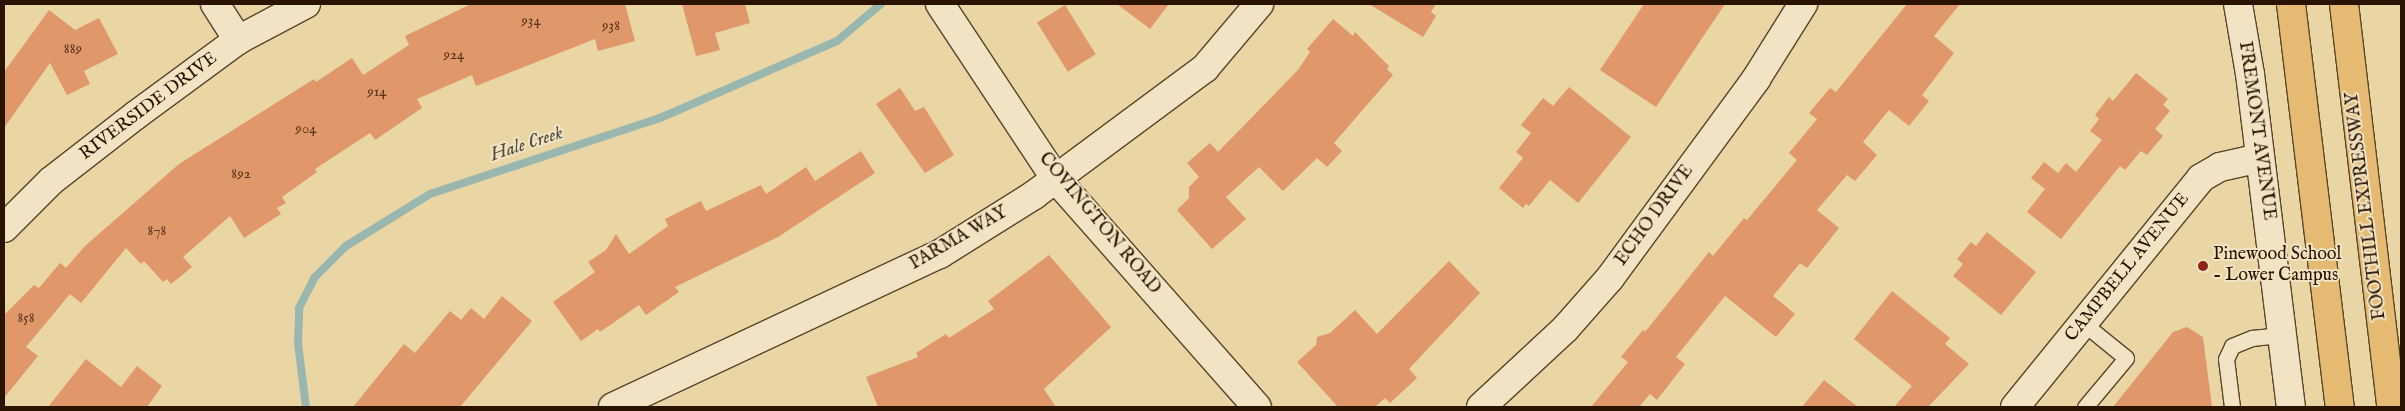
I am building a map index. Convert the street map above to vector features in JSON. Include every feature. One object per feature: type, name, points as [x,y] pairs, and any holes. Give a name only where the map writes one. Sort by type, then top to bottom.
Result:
[{"type":"highway","points":[[2291,4],[2340,407]]},
{"type":"highway","name":"FOOTHILL EXPRESSWAY","points":[[2344,4],[2391,407]]},
{"type":"street","points":[[215,4],[238,40]]},
{"type":"street","name":"RIVERSIDE DRIVE","points":[[4,228],[50,181],[238,40],[306,4]]},
{"type":"street","name":"COVINGTON ROAD","points":[[940,4],[1055,178],[1258,407]]},
{"type":"street","name":"PARMA WAY","points":[[613,407],[940,254],[1055,178],[1205,68],[1259,4]]},
{"type":"street","name":"ECHO DRIVE","points":[[1481,407],[1565,329],[1610,278],[1756,79],[1803,4]]},
{"type":"street","name":"FREMONT AVENUE","points":[[2238,4],[2260,158],[2291,407]]},
{"type":"street","name":"CAMPBELL AVENUE","points":[[2015,407],[2202,178],[2220,167],[2260,158]]},
{"type":"lane","points":[[2083,323],[2126,358],[2085,407]]},
{"type":"lane","points":[[2232,407],[2226,359],[2232,346],[2252,338],[2282,335]]},
{"type":"building","points":[[471,4],[625,4],[635,41],[598,51],[595,39],[476,86],[472,75],[417,99],[422,108],[375,140],[370,133],[315,169],[317,172],[282,197],[286,203],[277,208],[281,214],[244,238],[230,216],[183,257],[192,267],[171,284],[167,279],[163,282],[144,261],[141,264],[126,248],[81,303],[70,294],[26,347],[38,356],[4,398],[4,315],[34,285],[39,288],[60,263],[66,268],[85,246],[179,164],[314,79],[316,82],[352,58],[363,75],[409,45],[405,36]]},
{"type":"building","points":[[682,4],[745,4],[750,23],[715,33],[720,50],[696,56]]},
{"type":"building","points":[[1117,4],[1169,4],[1150,29]]},
{"type":"building","points":[[1369,4],[1436,4],[1431,12],[1436,16],[1423,37]]},
{"type":"building","points":[[1644,4],[1725,4],[1656,107],[1600,70]]},
{"type":"building","points":[[1907,4],[1960,4],[1934,36],[1954,53],[1922,95],[1929,101],[1909,126],[1889,110],[1863,142],[1877,155],[1855,181],[1847,175],[1817,210],[1839,228],[1807,268],[1800,263],[1773,296],[1795,314],[1776,337],[1725,296],[1676,357],[1685,364],[1657,400],[1650,394],[1639,407],[1591,407],[1628,362],[1621,357],[1643,330],[1645,332],[1709,252],[1713,256],[1744,218],[1747,220],[1797,160],[1789,153],[1817,119],[1809,113],[1830,88],[1836,92]]},
{"type":"building","points":[[1065,5],[1096,54],[1068,72],[1037,22]]},
{"type":"building","points":[[49,10],[75,30],[99,18],[118,54],[84,71],[90,84],[67,95],[50,63],[4,128],[4,72]]},
{"type":"building","points":[[1333,19],[1353,36],[1355,32],[1389,66],[1387,69],[1393,75],[1334,143],[1342,151],[1327,167],[1317,158],[1283,191],[1259,167],[1226,197],[1246,219],[1212,249],[1177,210],[1189,198],[1189,187],[1199,177],[1187,163],[1210,143],[1218,152],[1298,70],[1310,52],[1307,49]]},
{"type":"building","points":[[2136,73],[2168,99],[2163,105],[2170,111],[2155,129],[2163,136],[2147,155],[2141,151],[2125,170],[2120,166],[2061,239],[2027,212],[2045,189],[2031,178],[2044,162],[2058,173],[2066,163],[2076,172],[2102,140],[2090,131],[2099,119],[2095,115],[2109,97],[2113,101]]},
{"type":"building","points":[[1569,87],[1631,137],[1578,203],[1550,180],[1529,206],[1526,204],[1523,208],[1499,188],[1523,158],[1516,152],[1531,133],[1521,125],[1543,98],[1553,106]]},
{"type":"building","points":[[900,88],[915,111],[924,107],[954,155],[925,173],[876,104]]},
{"type":"building","points":[[861,151],[875,173],[778,237],[675,287],[679,292],[646,315],[639,305],[600,332],[598,329],[581,341],[553,302],[595,272],[588,262],[606,250],[616,234],[629,254],[668,226],[665,219],[701,201],[706,211],[761,185],[766,194],[806,167],[815,181]]},
{"type":"building","points":[[1987,232],[2036,272],[2001,315],[1953,276],[1963,264],[1957,259],[1971,242],[1976,246]]},
{"type":"building","points":[[1049,255],[1111,327],[1044,389],[1056,407],[878,407],[866,377],[918,357],[916,353],[946,334],[949,338],[994,309],[988,301]]},
{"type":"building","points":[[1449,261],[1480,293],[1409,369],[1417,378],[1390,403],[1385,398],[1375,407],[1338,407],[1297,362],[1316,345],[1317,337],[1330,333],[1355,310],[1377,334]]},
{"type":"building","points":[[1892,291],[1950,338],[1945,344],[1969,364],[1928,407],[1894,407],[1912,386],[1854,339]]},
{"type":"building","points":[[502,296],[532,321],[460,407],[353,407],[404,344],[415,353],[450,311],[461,320],[471,308],[484,319]]},
{"type":"building","points":[[2187,327],[2203,337],[2212,407],[2113,407],[2173,332]]},
{"type":"building","points":[[86,359],[121,387],[137,366],[162,386],[147,407],[48,407]]},
{"type":"building","points":[[1824,380],[1858,407],[1802,407]]},
{"type":"waterway","name":"Hale Creek","points":[[306,407],[298,344],[299,308],[314,278],[346,246],[430,194],[660,118],[837,41],[881,4]]},
{"type":"place","name":"Pinewood School - Lower Campus","points":[[2203,266]]}]
